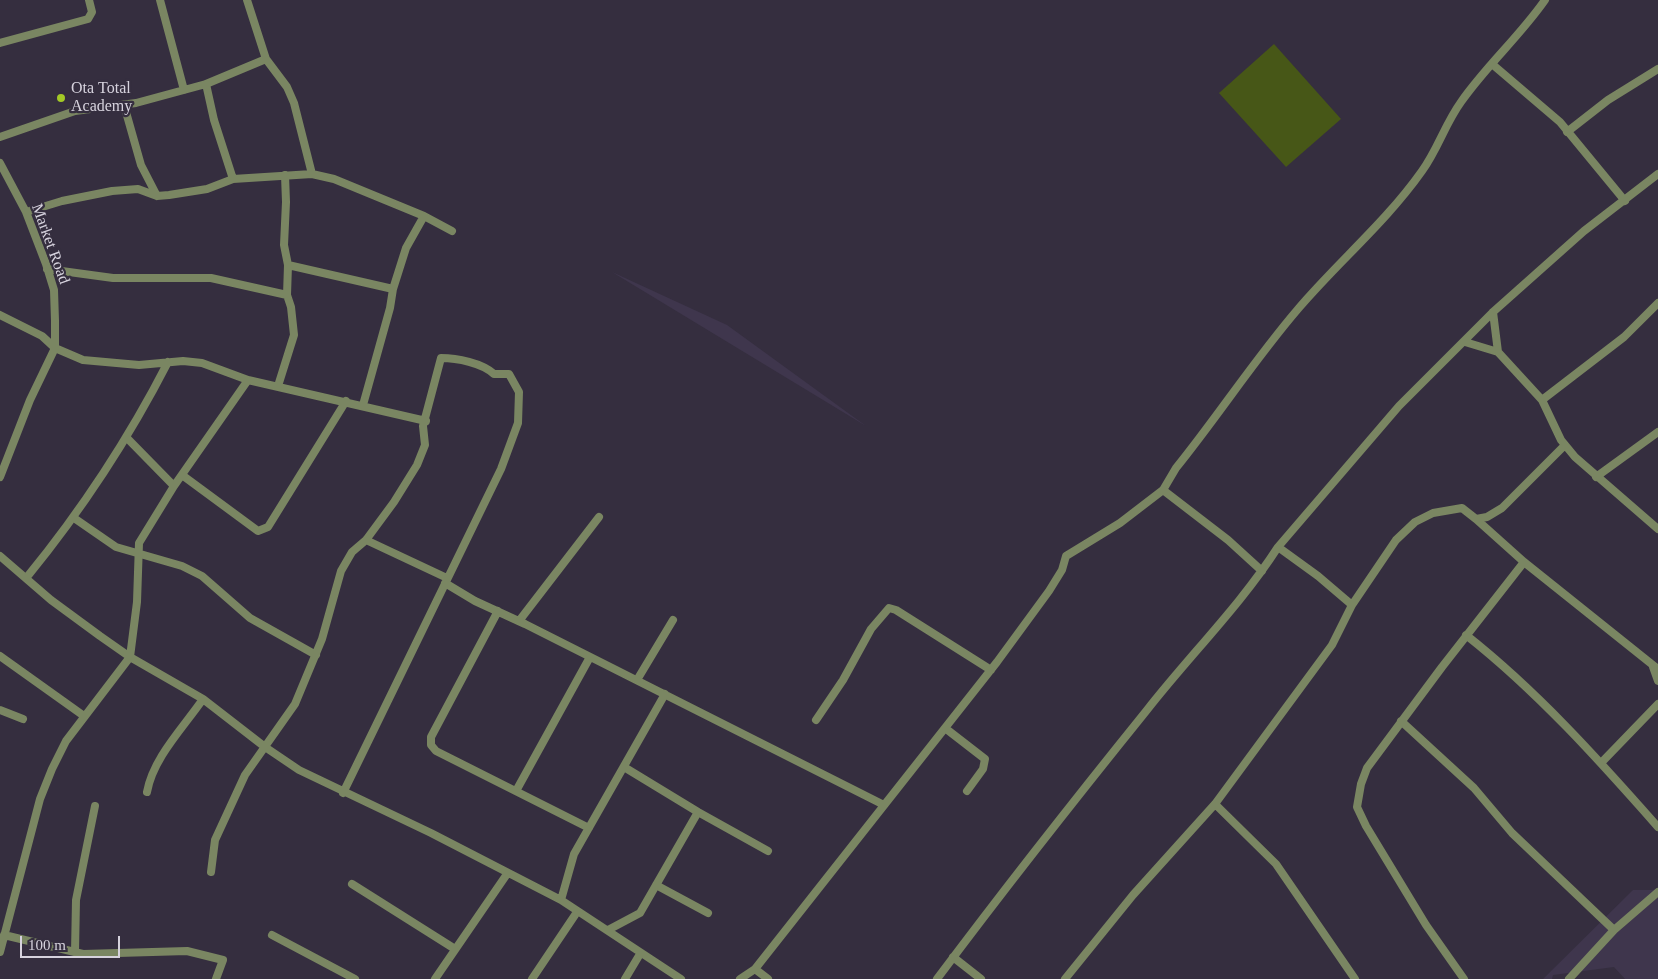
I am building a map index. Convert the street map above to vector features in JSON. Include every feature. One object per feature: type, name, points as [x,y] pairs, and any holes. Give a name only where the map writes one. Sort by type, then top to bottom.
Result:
[{"type":"street","points":[[0,43],[88,19],[92,12],[89,0]]},
{"type":"street","points":[[160,0],[184,90]]},
{"type":"street","points":[[247,0],[266,59],[287,87],[294,103],[312,174]]},
{"type":"street","points":[[740,979],[755,969],[991,670],[1049,591],[1062,570],[1066,556],[1120,523],[1163,490],[1176,468],[1296,310],[1331,272],[1378,227],[1422,172],[1434,153],[1447,122],[1456,108],[1534,16],[1545,0]]},
{"type":"street","points":[[0,137],[75,111],[124,104],[206,84],[266,59]]},
{"type":"street","points":[[1492,64],[1552,114],[1625,200]]},
{"type":"street","points":[[1567,132],[1608,100],[1658,69]]},
{"type":"street","points":[[206,84],[214,120],[233,179]]},
{"type":"street","points":[[124,104],[141,165],[157,196]]},
{"type":"street","name":"Market Road","points":[[0,163],[26,212],[54,290],[55,348],[30,400],[0,477]]},
{"type":"street","points":[[26,212],[62,201],[112,191],[138,189],[157,196],[207,189],[233,179],[312,174],[334,179],[424,216],[452,231]]},
{"type":"street","points":[[937,979],[1148,708],[1204,645],[1262,571],[1278,547],[1398,406],[1465,342],[1493,312],[1552,258],[1658,174]]},
{"type":"street","points":[[278,386],[294,336],[291,307],[287,295],[288,265],[284,245],[285,175]]},
{"type":"street","points":[[363,405],[390,308],[393,288],[406,248],[424,216]]},
{"type":"street","points":[[288,265],[393,288]]},
{"type":"street","points":[[47,269],[113,278],[211,278],[287,295]]},
{"type":"street","points":[[1542,400],[1624,337],[1658,303]]},
{"type":"street","points":[[1493,312],[1498,352]]},
{"type":"street","points":[[0,314],[42,336],[55,348],[83,360],[138,365],[183,360],[202,363],[248,380],[346,401],[426,421]]},
{"type":"street","points":[[1465,342],[1498,352],[1542,400],[1564,445],[1596,476],[1658,529]]},
{"type":"street","points":[[211,872],[215,840],[245,775],[295,704],[316,655],[340,571],[352,552],[366,540],[394,502],[417,465],[425,446],[423,426],[426,421],[441,358],[475,364],[487,368],[494,374],[509,374],[519,392],[518,423],[501,469],[343,793]]},
{"type":"street","points":[[27,578],[74,518],[126,437],[168,362]]},
{"type":"street","points":[[0,952],[40,799],[66,741],[130,657],[137,602],[137,554],[139,543],[182,474],[248,380]]},
{"type":"street","points":[[182,474],[258,530],[263,530],[268,527],[346,401]]},
{"type":"street","points":[[1596,476],[1658,432]]},
{"type":"street","points":[[126,437],[174,486]]},
{"type":"street","points":[[1476,519],[1487,517],[1502,508],[1564,445]]},
{"type":"street","points":[[1163,490],[1228,540],[1262,571]]},
{"type":"street","points":[[1065,979],[1133,895],[1215,804],[1332,645],[1352,606],[1396,540],[1415,522],[1433,514],[1462,508],[1524,562],[1656,668],[1658,681]]},
{"type":"street","points":[[519,621],[599,517]]},
{"type":"street","points":[[74,518],[116,547],[182,566],[202,576],[250,618],[316,655]]},
{"type":"street","points":[[366,540],[446,580],[498,611],[884,805]]},
{"type":"street","points":[[1278,547],[1318,576],[1352,606]]},
{"type":"street","points":[[0,556],[51,600],[130,657],[203,700],[299,770],[343,793],[431,833],[507,874],[561,900],[577,912],[608,930],[640,954],[681,979]]},
{"type":"street","points":[[1464,979],[1426,925],[1366,826],[1357,806],[1361,784],[1367,768],[1466,635],[1524,562]]},
{"type":"street","points":[[816,720],[844,680],[871,629],[889,608],[896,610],[991,670]]},
{"type":"street","points":[[498,611],[431,737],[431,745],[436,750],[589,828]]},
{"type":"street","points":[[637,680],[673,620]]},
{"type":"street","points":[[1466,635],[1497,659],[1601,763],[1658,827]]},
{"type":"street","points":[[0,656],[84,716]]},
{"type":"street","points":[[516,791],[590,657]]},
{"type":"street","points":[[561,900],[574,854],[664,694]]},
{"type":"street","points":[[146,792],[149,778],[158,762],[203,700]]},
{"type":"street","points":[[1601,763],[1658,704]]},
{"type":"street","points":[[0,710],[23,719]]},
{"type":"street","points":[[1401,721],[1474,788],[1512,833],[1614,930]]},
{"type":"street","points":[[945,728],[985,759],[983,769],[968,791]]},
{"type":"street","points":[[624,767],[698,812],[768,851]]},
{"type":"street","points":[[1215,804],[1276,864],[1355,979]]},
{"type":"street","points":[[75,952],[76,900],[95,806]]},
{"type":"street","points":[[608,930],[640,913],[698,812]]},
{"type":"street","points":[[435,979],[507,874]]},
{"type":"street","points":[[352,884],[455,949]]},
{"type":"street","points":[[656,885],[708,913]]},
{"type":"street","points":[[1569,979],[1614,930],[1658,892]]},
{"type":"street","points":[[532,979],[577,912]]},
{"type":"street","points":[[272,934],[354,979]]},
{"type":"street","points":[[4,935],[84,954],[187,951],[222,960],[216,979]]},
{"type":"street","points":[[625,979],[640,954]]},
{"type":"street","points":[[953,957],[982,979]]},
{"type":"street","points":[[755,969],[768,979]]},
{"type":"shaded area","points":[[612,272],[727,325],[866,426]]},
{"type":"shaded area","points":[[1633,890],[1658,890],[1658,979],[1625,979],[1614,967],[1553,975],[1552,979],[1543,979]]},
{"type":"green space","points":[[1274,44],[1341,119],[1286,167],[1219,93]]},
{"type":"place","name":"Ota Total Academy","points":[[61,98]]}]
